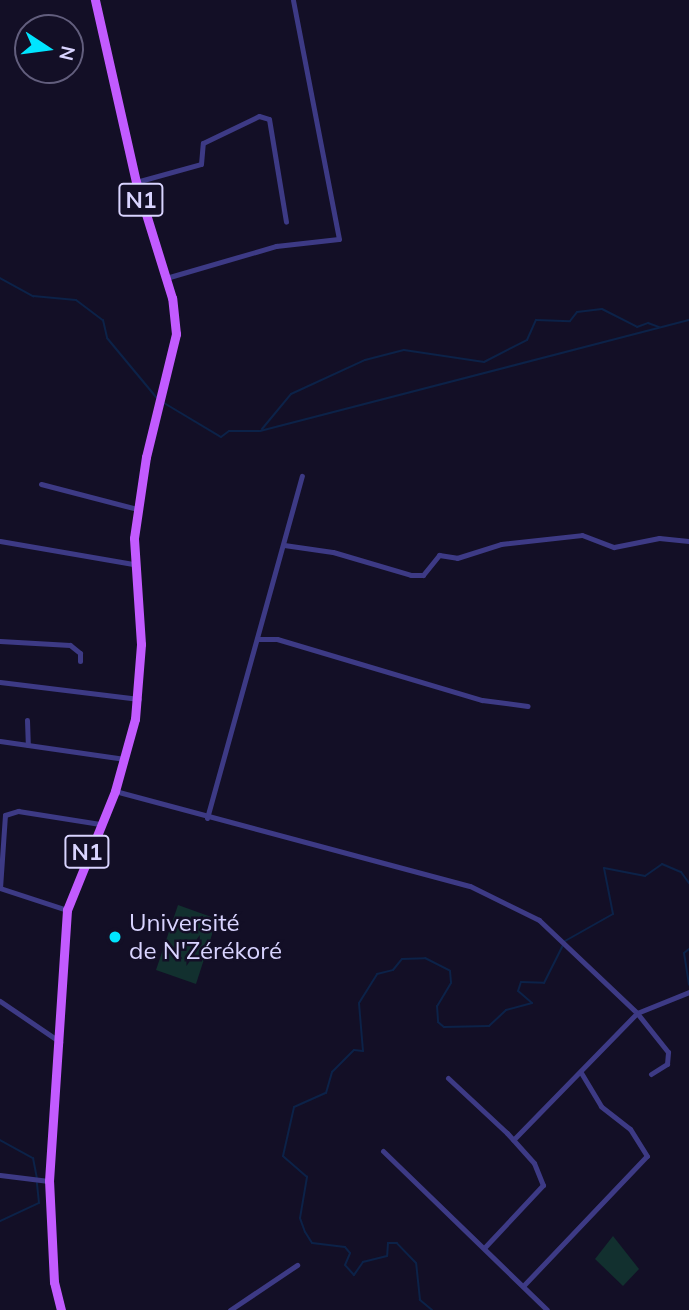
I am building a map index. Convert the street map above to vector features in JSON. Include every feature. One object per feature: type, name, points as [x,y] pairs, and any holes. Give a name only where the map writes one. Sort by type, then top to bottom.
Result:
[{"type":"main road","name":"N1","points":[[61,1310],[54,1282],[49,1181],[67,910],[126,759],[139,699],[141,644],[133,564],[137,509],[176,334],[166,278],[136,182],[95,0]]},
{"type":"street","points":[[166,278],[276,246],[339,239],[293,0]]},
{"type":"street","points":[[136,182],[201,164],[203,144],[259,116],[269,119],[286,222]]},
{"type":"street","points":[[207,818],[259,639],[302,476]]},
{"type":"street","points":[[41,484],[137,509]]},
{"type":"street","points":[[284,545],[333,552],[411,575],[423,575],[439,555],[457,558],[501,544],[582,536],[614,547],[659,538],[689,541]]},
{"type":"street","points":[[0,541],[133,564]]},
{"type":"street","points":[[259,639],[277,639],[482,700],[528,706]]},
{"type":"street","points":[[0,641],[70,645],[80,653],[80,661]]},
{"type":"street","points":[[0,682],[139,699]]},
{"type":"street","points":[[27,720],[28,745]]},
{"type":"street","points":[[0,741],[126,759]]},
{"type":"street","points":[[115,791],[207,818],[470,886],[539,920],[637,1013],[668,1052],[667,1064],[651,1074]]},
{"type":"street","points":[[67,910],[0,888],[5,815],[64,816],[100,824]]},
{"type":"street","points":[[513,1140],[637,1013],[689,992]]},
{"type":"street","points":[[0,1001],[60,1042]]},
{"type":"street","points":[[524,1285],[647,1156],[630,1129],[601,1105],[581,1073]]},
{"type":"street","points":[[447,1078],[534,1163],[542,1185],[484,1248]]},
{"type":"street","points":[[383,1152],[547,1310]]},
{"type":"street","points":[[0,1175],[49,1181]]},
{"type":"street","points":[[229,1310],[297,1265]]},
{"type":"green space","points":[[178,905],[217,919],[196,984],[156,970]]},
{"type":"green space","points":[[613,1236],[639,1269],[623,1286],[595,1259]]},
{"type":"waterway","points":[[0,278],[33,296],[76,300],[103,320],[107,338],[156,397]]},
{"type":"waterway","points":[[262,429],[291,394],[365,360],[404,350],[484,362],[527,340],[536,320],[570,321],[577,312],[602,309],[637,327],[648,323],[659,327]]},
{"type":"waterway","points":[[164,403],[221,437],[229,431],[260,431],[689,320]]},
{"type":"waterway","points":[[432,1310],[420,1300],[416,1263],[397,1243],[388,1243],[387,1256],[363,1262],[354,1275],[345,1265],[350,1253],[345,1247],[312,1243],[300,1218],[307,1177],[283,1156],[294,1107],[326,1093],[332,1072],[354,1050],[363,1051],[359,1003],[377,974],[393,970],[402,959],[425,958],[450,971],[451,983],[437,1006],[438,1022],[444,1027],[489,1026],[506,1010],[532,1003],[518,991],[521,982],[544,983],[565,941],[613,914],[604,868],[645,876],[662,864],[681,872],[689,883]]},
{"type":"waterway","points":[[689,949],[684,953],[689,985]]},
{"type":"waterway","points":[[0,1140],[33,1158],[37,1178]]},
{"type":"waterway","points":[[0,1221],[39,1203],[37,1183]]},
{"type":"place","name":"Université de N'Zérékoré","points":[[115,937]]}]
